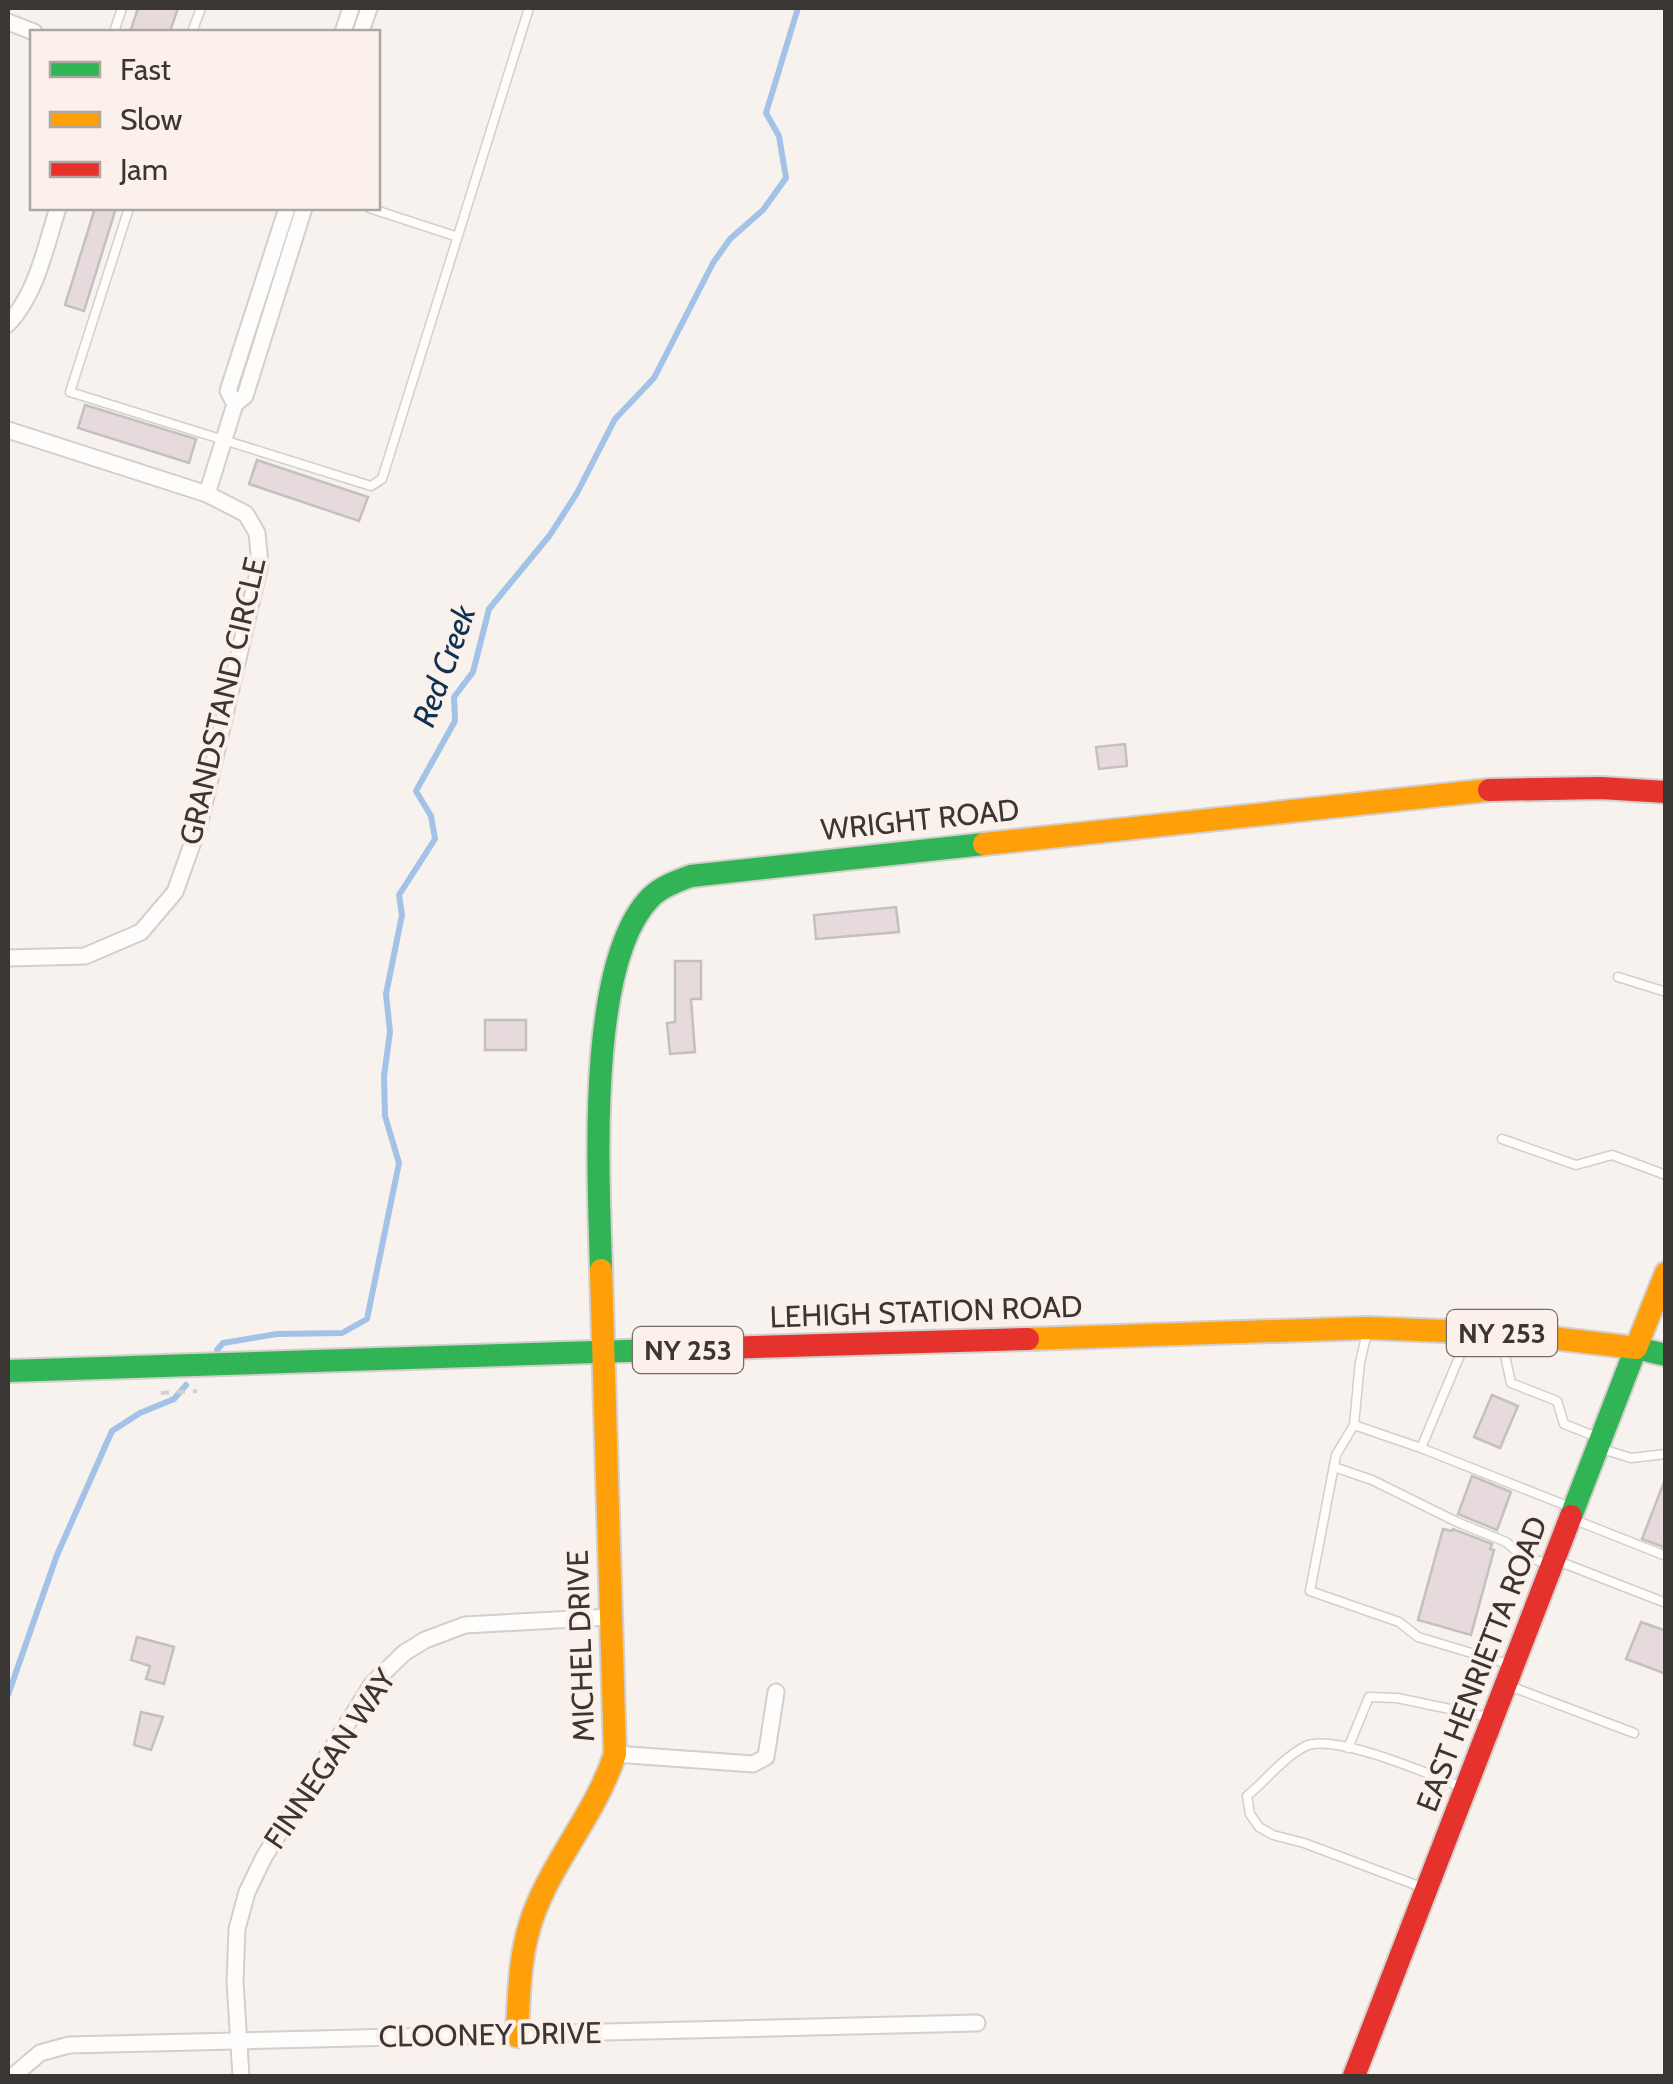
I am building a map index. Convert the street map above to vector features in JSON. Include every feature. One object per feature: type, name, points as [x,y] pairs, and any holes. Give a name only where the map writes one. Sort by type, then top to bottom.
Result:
[{"type":"main road","name":"WRIGHT ROAD","points":[[603,1352],[597,1120],[606,1017],[636,919],[648,900],[668,884],[691,876],[746,869],[1471,790],[1585,788],[1666,792]]},
{"type":"main road","name":"EAST HENRIETTA ROAD","points":[[1354,2076],[1666,1273]]},
{"type":"main road","name":"LEHIGH STATION ROAD","points":[[8,1372],[1368,1328],[1500,1332],[1666,1355]]},
{"type":"main road","name":"MICHEL DRIVE","points":[[517,2036],[521,1975],[531,1921],[540,1898],[606,1789],[615,1754],[603,1352]]},
{"type":"street","points":[[8,324],[32,289],[57,210]]},
{"type":"street","points":[[235,404],[228,391],[286,210]]},
{"type":"street","points":[[207,494],[235,404],[245,396],[303,210]]},
{"type":"street","name":"GRANDSTAND CIRCLE","points":[[8,430],[207,494],[246,514],[258,533],[260,564],[200,822],[175,892],[140,932],[85,956],[8,958]]},
{"type":"street","name":"FINNEGAN WAY","points":[[241,2076],[235,1982],[237,1928],[247,1892],[372,1684],[388,1666],[425,1640],[465,1625],[610,1616]]},
{"type":"street","points":[[615,1754],[753,1764],[766,1757],[776,1692]]},
{"type":"street","name":"CLOONEY DRIVE","points":[[13,2076],[40,2054],[69,2045],[977,2023]]},
{"type":"lane","points":[[128,210],[70,392],[371,486],[382,478],[529,8]]},
{"type":"lane","points":[[375,210],[455,236]]},
{"type":"lane","points":[[1618,977],[1666,992]]},
{"type":"lane","points":[[1502,1140],[1576,1165],[1612,1154],[1666,1175]]},
{"type":"lane","points":[[1368,1328],[1360,1362],[1354,1425],[1336,1455],[1310,1590],[1398,1622],[1418,1637],[1634,1733]]},
{"type":"lane","points":[[1422,1448],[1470,1332]]},
{"type":"lane","points":[[1500,1332],[1511,1384],[1557,1401],[1564,1424],[1631,1458],[1666,1454]]},
{"type":"lane","points":[[1354,1425],[1422,1448],[1666,1556]]},
{"type":"lane","points":[[1334,1467],[1372,1480],[1506,1542],[1521,1554],[1666,1603]]},
{"type":"lane","points":[[1348,1748],[1369,1698],[1397,1698],[1494,1718]]},
{"type":"lane","points":[[1428,1890],[1259,1828],[1250,1814],[1247,1796],[1305,1746],[1320,1743],[1348,1748],[1467,1788]]},
{"type":"path","points":[[161,1393],[197,1392]]},
{"type":"building","points":[[138,8],[178,8],[171,30],[131,30]]},
{"type":"building","points":[[94,210],[115,210],[84,311],[65,305]]},
{"type":"building","points":[[85,405],[196,439],[189,463],[78,428]]},
{"type":"building","points":[[257,460],[368,497],[359,521],[249,484]]},
{"type":"building","points":[[1125,744],[1127,766],[1099,769],[1096,747]]},
{"type":"building","points":[[896,907],[899,932],[816,939],[814,915]]},
{"type":"building","points":[[675,961],[701,961],[701,999],[691,999],[695,1052],[670,1054],[667,1023],[675,1022]]},
{"type":"building","points":[[485,1020],[526,1020],[526,1050],[485,1050]]},
{"type":"building","points":[[1492,1395],[1518,1406],[1500,1448],[1474,1437]]},
{"type":"building","points":[[1472,1476],[1511,1492],[1497,1530],[1458,1514]]},
{"type":"building","points":[[1666,1483],[1666,1548],[1642,1539]]},
{"type":"building","points":[[1443,1529],[1492,1544],[1490,1549],[1494,1550],[1471,1635],[1418,1620]]},
{"type":"building","points":[[1641,1622],[1666,1631],[1666,1674],[1626,1659]]},
{"type":"building","points":[[137,1637],[174,1647],[164,1684],[146,1679],[150,1666],[131,1660]]},
{"type":"building","points":[[141,1712],[163,1717],[151,1750],[134,1745]]},
{"type":"waterway","name":"Red Creek","points":[[217,1350],[223,1343],[277,1334],[342,1333],[367,1319],[399,1163],[385,1116],[384,1076],[390,1032],[386,994],[402,915],[399,895],[435,839],[431,816],[416,791],[455,721],[454,697],[473,672],[489,609],[550,535],[577,493],[615,419],[654,378],[713,263],[730,239],[763,210],[786,178],[779,136],[766,113],[798,8]]},
{"type":"waterway","name":"Red Creek","points":[[8,1695],[57,1555],[112,1431],[140,1413],[174,1399],[186,1385]]},
{"type":"traffic: fast","points":[[601,1270],[600,1075],[606,1021],[615,971],[630,928],[651,897],[691,876],[984,844]]},
{"type":"traffic: fast","points":[[8,1371],[720,1348]]},
{"type":"traffic: fast","points":[[1571,1516],[1636,1348],[1666,1355]]},
{"type":"traffic: slow","points":[[984,844],[1489,790]]},
{"type":"traffic: slow","points":[[517,2036],[523,1958],[534,1913],[597,1796],[615,1754],[601,1270]]},
{"type":"traffic: slow","points":[[1028,1339],[1368,1328],[1519,1334],[1636,1348],[1666,1273]]},
{"type":"traffic: jam","points":[[1489,790],[1601,788],[1666,792]]},
{"type":"traffic: jam","points":[[720,1348],[1028,1339]]},
{"type":"traffic: jam","points":[[1354,2076],[1571,1516]]}]
